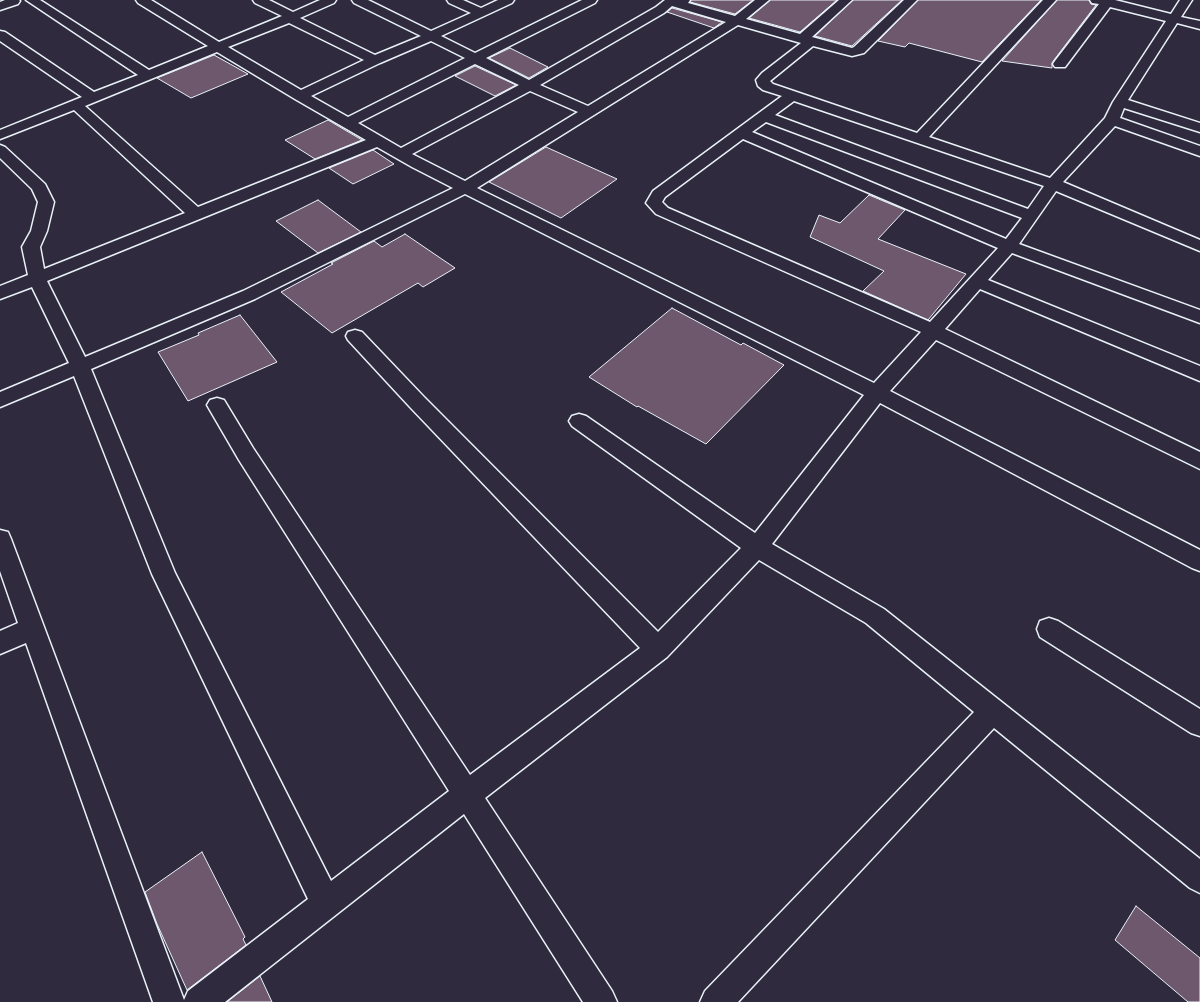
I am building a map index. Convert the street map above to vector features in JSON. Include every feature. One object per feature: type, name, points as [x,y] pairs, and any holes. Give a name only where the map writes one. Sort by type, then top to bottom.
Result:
[{"type":"street","points":[[0,6],[12,0]]},
{"type":"street","points":[[32,0],[149,76]]},
{"type":"street","points":[[142,0],[218,47],[377,141],[464,188],[877,393],[1200,561]]},
{"type":"street","points":[[259,0],[291,18],[375,60]]},
{"type":"street","points":[[326,903],[164,574],[80,366],[37,278],[31,246],[39,231],[46,202],[39,187],[1,137],[291,18],[330,0]]},
{"type":"street","points":[[358,0],[529,85],[590,112]]},
{"type":"street","points":[[453,0],[481,13]]},
{"type":"street","points":[[300,96],[375,60],[430,37],[508,0]]},
{"type":"street","points":[[347,123],[591,0]]},
{"type":"street","points":[[0,400],[249,295],[464,188],[736,21],[763,0]]},
{"type":"street","points":[[846,0],[807,40],[763,80],[764,83],[768,86],[793,95],[1053,184],[1200,246]]},
{"type":"street","points":[[401,154],[529,85],[674,2],[845,51],[859,50],[911,0]]},
{"type":"street","points":[[920,138],[1050,0]]},
{"type":"street","points":[[199,1002],[466,795],[658,649],[758,547],[877,393],[1009,246],[1032,216],[1053,184],[1112,120],[1120,102],[1186,0]]},
{"type":"street","points":[[1060,64],[1104,1],[1200,25]]},
{"type":"street","points":[[0,35],[93,98]]},
{"type":"street","points":[[793,95],[659,194],[654,203],[662,210],[934,331],[1200,461]]},
{"type":"street","points":[[1120,102],[1200,128]]},
{"type":"street","points":[[76,105],[196,214]]},
{"type":"street","points":[[764,116],[1032,216]]},
{"type":"street","points":[[1112,120],[1200,151]]},
{"type":"street","points":[[742,133],[1009,246],[1200,317]]},
{"type":"street","points":[[0,293],[377,141]]},
{"type":"street","points":[[978,282],[1200,374]]},
{"type":"street","points":[[355,336],[417,402],[658,649]]},
{"type":"street","points":[[217,404],[246,454],[601,1002]]},
{"type":"street","points":[[579,421],[758,547],[875,616],[1200,878]]},
{"type":"street","points":[[0,539],[169,1002]]},
{"type":"street","points":[[0,643],[33,628]]},
{"type":"street","points":[[1049,629],[1200,724]]},
{"type":"street","points":[[716,1002],[992,711]]},
{"type":"building","points":[[691,0],[753,0],[735,14],[690,2]]},
{"type":"building","points":[[770,0],[837,0],[800,32],[749,18]]},
{"type":"building","points":[[853,0],[902,0],[852,46],[815,36]]},
{"type":"building","points":[[918,0],[1041,0],[982,62],[909,43],[905,47],[878,41]]},
{"type":"building","points":[[1057,0],[1089,0],[1091,4],[1096,5],[1054,60],[1052,63],[1052,68],[1002,61]]},
{"type":"building","points":[[672,8],[722,22],[714,28],[667,12]]},
{"type":"building","points":[[510,48],[548,67],[529,78],[489,58]]},
{"type":"building","points":[[214,55],[248,74],[191,98],[157,78]]},
{"type":"building","points":[[475,66],[516,85],[495,96],[455,76]]},
{"type":"building","points":[[328,120],[362,140],[315,159],[285,140]]},
{"type":"building","points":[[546,147],[617,179],[561,218],[489,182]]},
{"type":"building","points":[[373,150],[394,164],[353,184],[329,168]]},
{"type":"building","points":[[869,195],[905,210],[878,239],[966,274],[928,320],[863,291],[884,271],[810,237],[819,215],[840,223]]},
{"type":"building","points":[[318,200],[361,232],[318,253],[276,221]]},
{"type":"building","points":[[405,234],[455,268],[423,287],[418,283],[332,333],[281,292],[333,264],[331,263],[374,241],[382,247]]},
{"type":"building","points":[[672,308],[741,345],[743,343],[784,365],[706,444],[638,406],[637,407],[589,377]]},
{"type":"building","points":[[240,315],[277,362],[188,401],[158,352],[199,335],[198,333]]},
{"type":"building","points":[[202,852],[245,937],[243,939],[246,945],[187,990],[157,924],[145,892]]},
{"type":"building","points":[[1136,906],[1200,958],[1200,1002],[1188,1002],[1115,940]]},
{"type":"building","points":[[260,976],[272,1002],[227,1002]]}]
